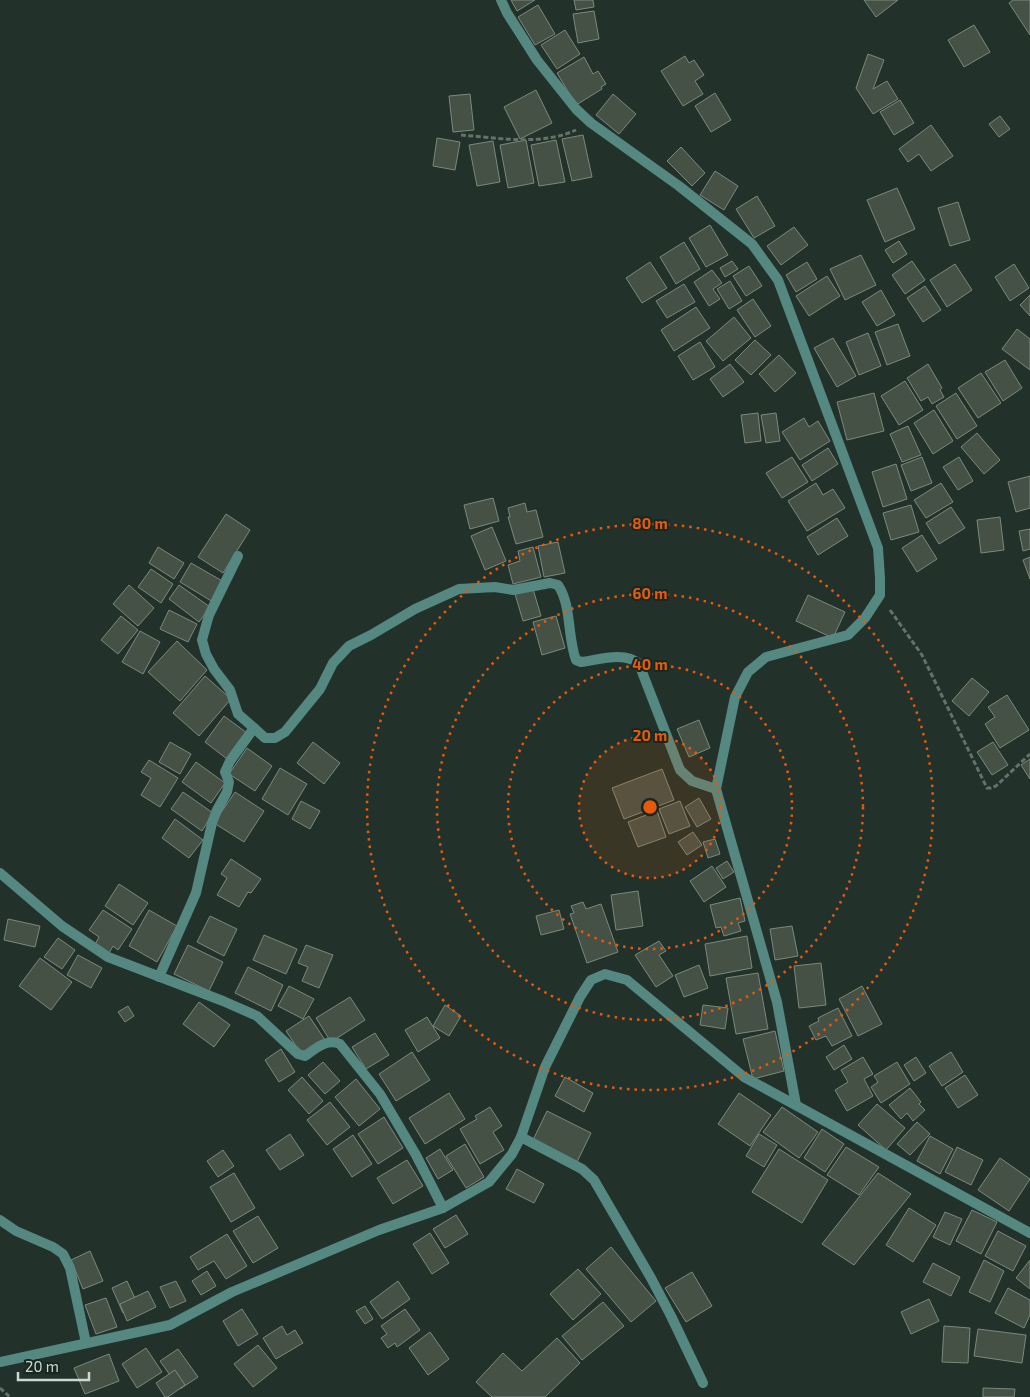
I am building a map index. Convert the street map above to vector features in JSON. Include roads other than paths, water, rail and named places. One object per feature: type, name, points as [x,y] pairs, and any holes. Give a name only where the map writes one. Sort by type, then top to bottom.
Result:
[{"type":"street","points":[[501,0],[507,13],[537,60],[576,108],[591,123],[679,186],[752,244],[778,280],[878,548],[880,595],[865,618],[848,635],[766,658],[748,672],[735,697],[716,789],[778,1002],[796,1105]]},
{"type":"street","points":[[238,556],[209,615],[202,640],[206,654],[214,669],[230,690],[238,714],[265,738],[275,738],[285,732],[320,688],[333,663],[349,646],[371,636],[415,608],[459,588],[495,587],[513,590],[550,583],[558,585],[564,595],[572,649],[576,660],[581,662],[624,658],[634,660],[639,664],[680,770],[692,781],[716,789]]},
{"type":"street","points":[[159,977],[196,893],[212,823],[227,792],[229,782],[225,772],[230,761],[254,728]]},
{"type":"street","points":[[0,873],[62,926],[108,957],[223,1001],[256,1016],[302,1056],[327,1042],[334,1041],[340,1044],[380,1094],[416,1155],[443,1208]]},
{"type":"street","points":[[0,1362],[170,1325],[232,1292],[379,1230],[443,1208],[488,1182],[512,1154],[545,1067],[580,997],[591,980],[605,974],[627,980],[744,1077],[1030,1233]]},
{"type":"street","points":[[520,1137],[582,1169],[594,1180],[651,1278],[703,1383]]},
{"type":"street","points":[[0,1220],[16,1231],[63,1254],[70,1268],[86,1343]]}]
